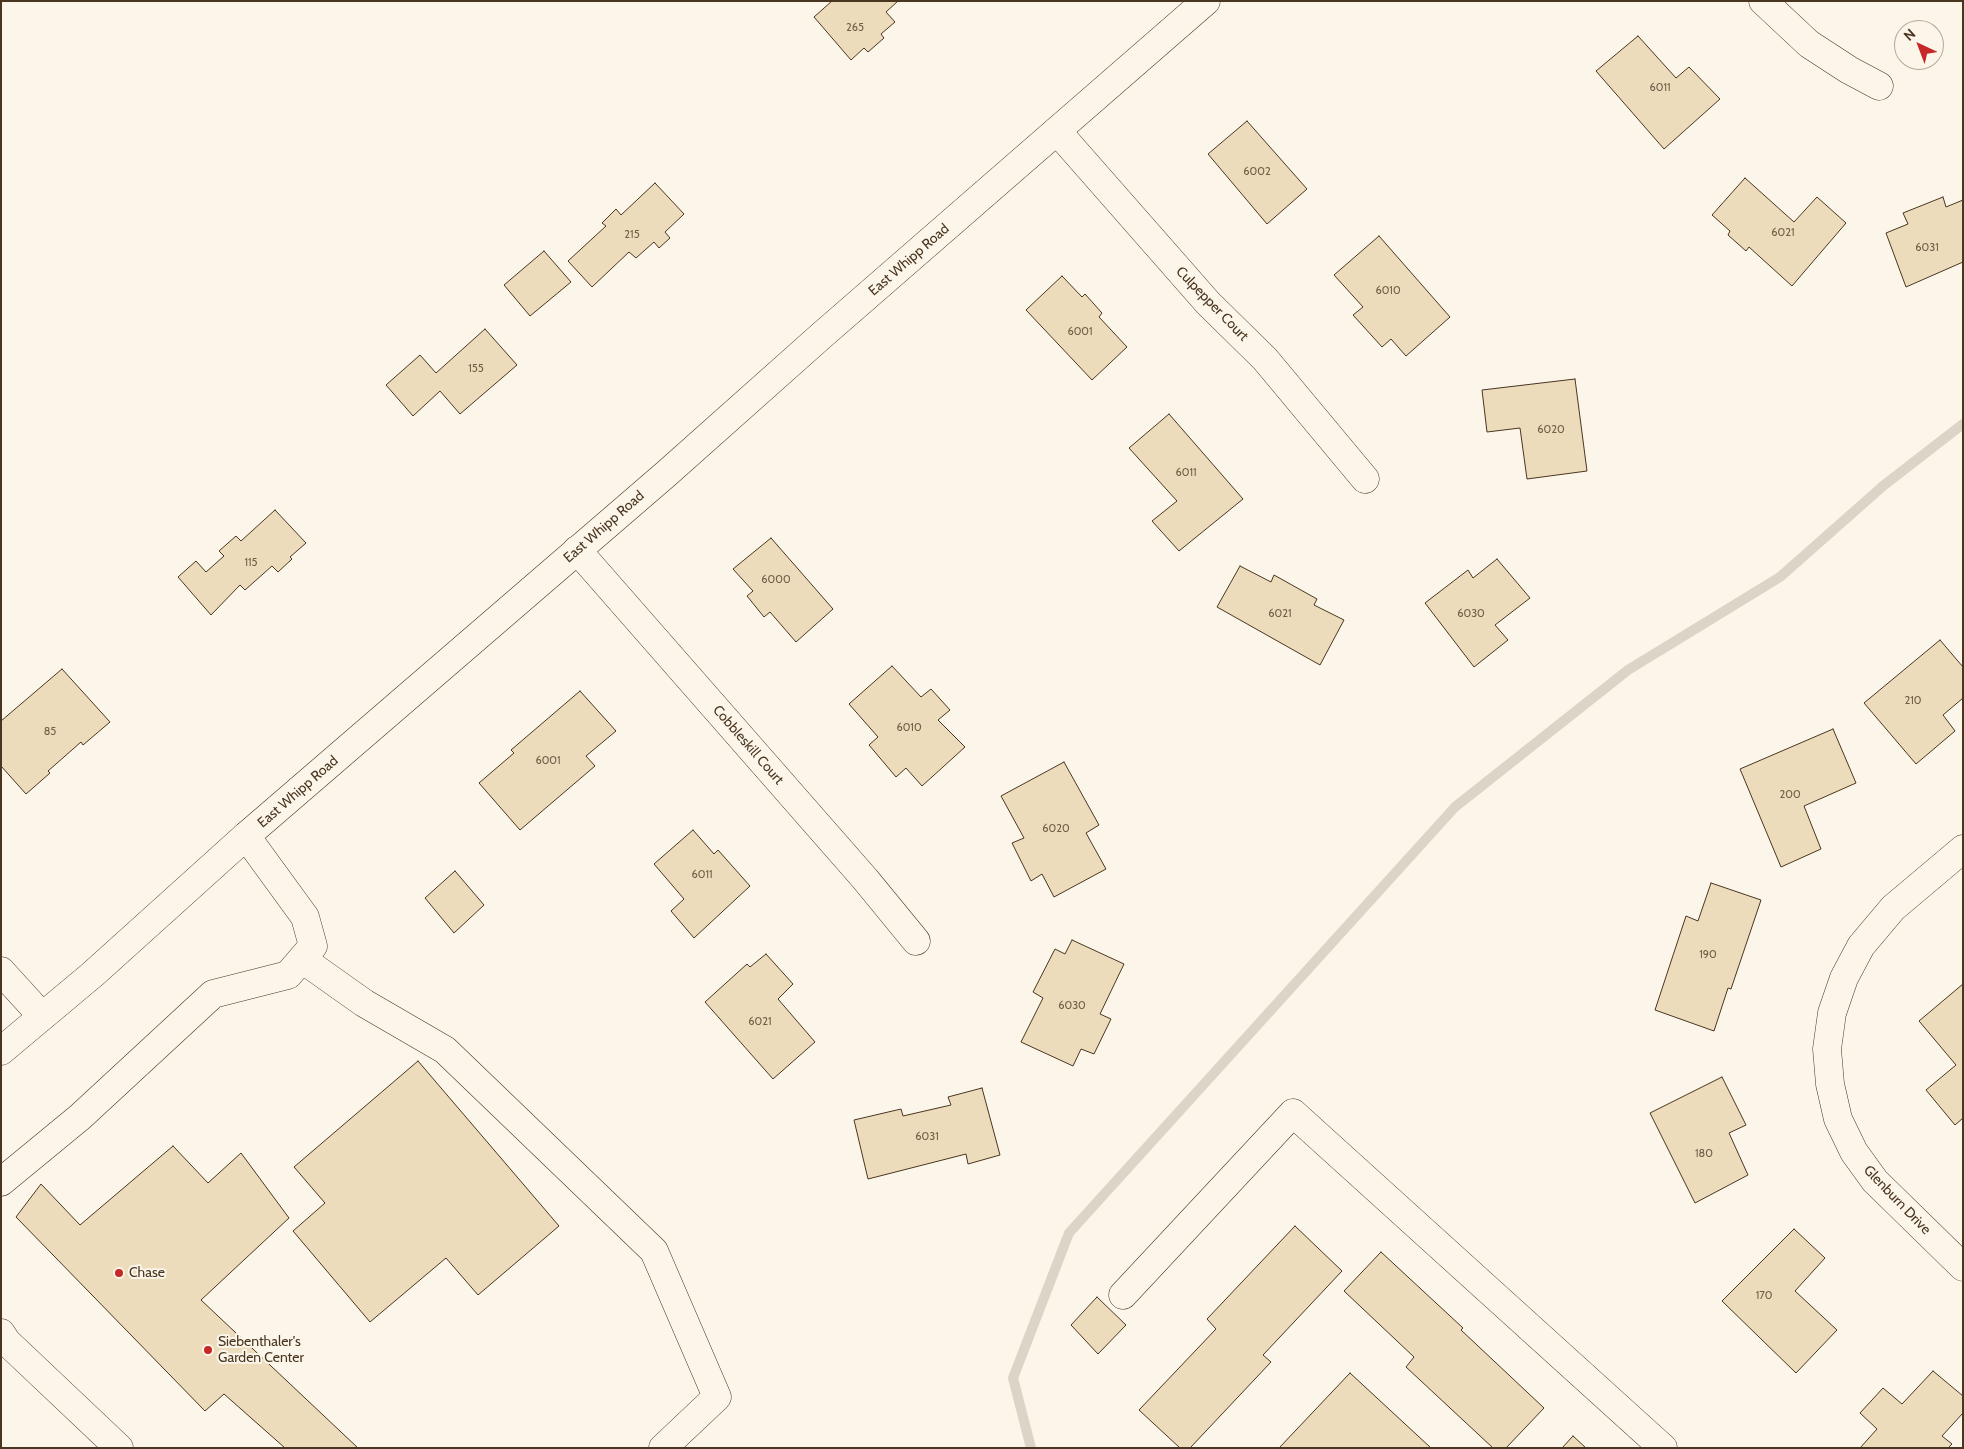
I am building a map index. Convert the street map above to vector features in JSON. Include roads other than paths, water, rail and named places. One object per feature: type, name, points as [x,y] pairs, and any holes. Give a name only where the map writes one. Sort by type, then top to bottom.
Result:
[{"type":"street","name":"East Whipp Road","points":[[1,1051],[93,974],[246,836],[1206,1]]},
{"type":"street","points":[[1763,1],[1809,44],[1848,70],[1879,86]]},
{"type":"street","name":"Culpepper Court","points":[[1057,131],[1208,304],[1265,359],[1365,479]]},
{"type":"street","name":"Cobbleskill Court","points":[[577,550],[866,880],[916,941]]},
{"type":"street","points":[[1,1182],[80,1117],[213,994],[288,975],[313,946],[305,917],[246,836]]},
{"type":"street","name":"Glenburn Drive","points":[[1963,849],[1893,908],[1861,946],[1844,978],[1832,1013],[1827,1049],[1830,1084],[1838,1119],[1854,1152],[1875,1181],[1963,1267]]},
{"type":"street","points":[[302,959],[364,1003],[445,1050],[654,1251],[717,1397],[663,1448]]},
{"type":"street","points":[[1,971],[42,1016]]},
{"type":"street","points":[[1123,1295],[1292,1113],[1663,1448]]},
{"type":"street","points":[[1,1333],[7,1342],[119,1448]]},
{"type":"waterway","points":[[1031,1448],[1013,1378],[1069,1233],[1455,807],[1628,670],[1780,577],[1883,486],[1963,424]]},
{"type":"place","name":"Chase","points":[[119,1273]]},
{"type":"place","name":"Siebenthaler's Garden Center","points":[[208,1350]]}]
